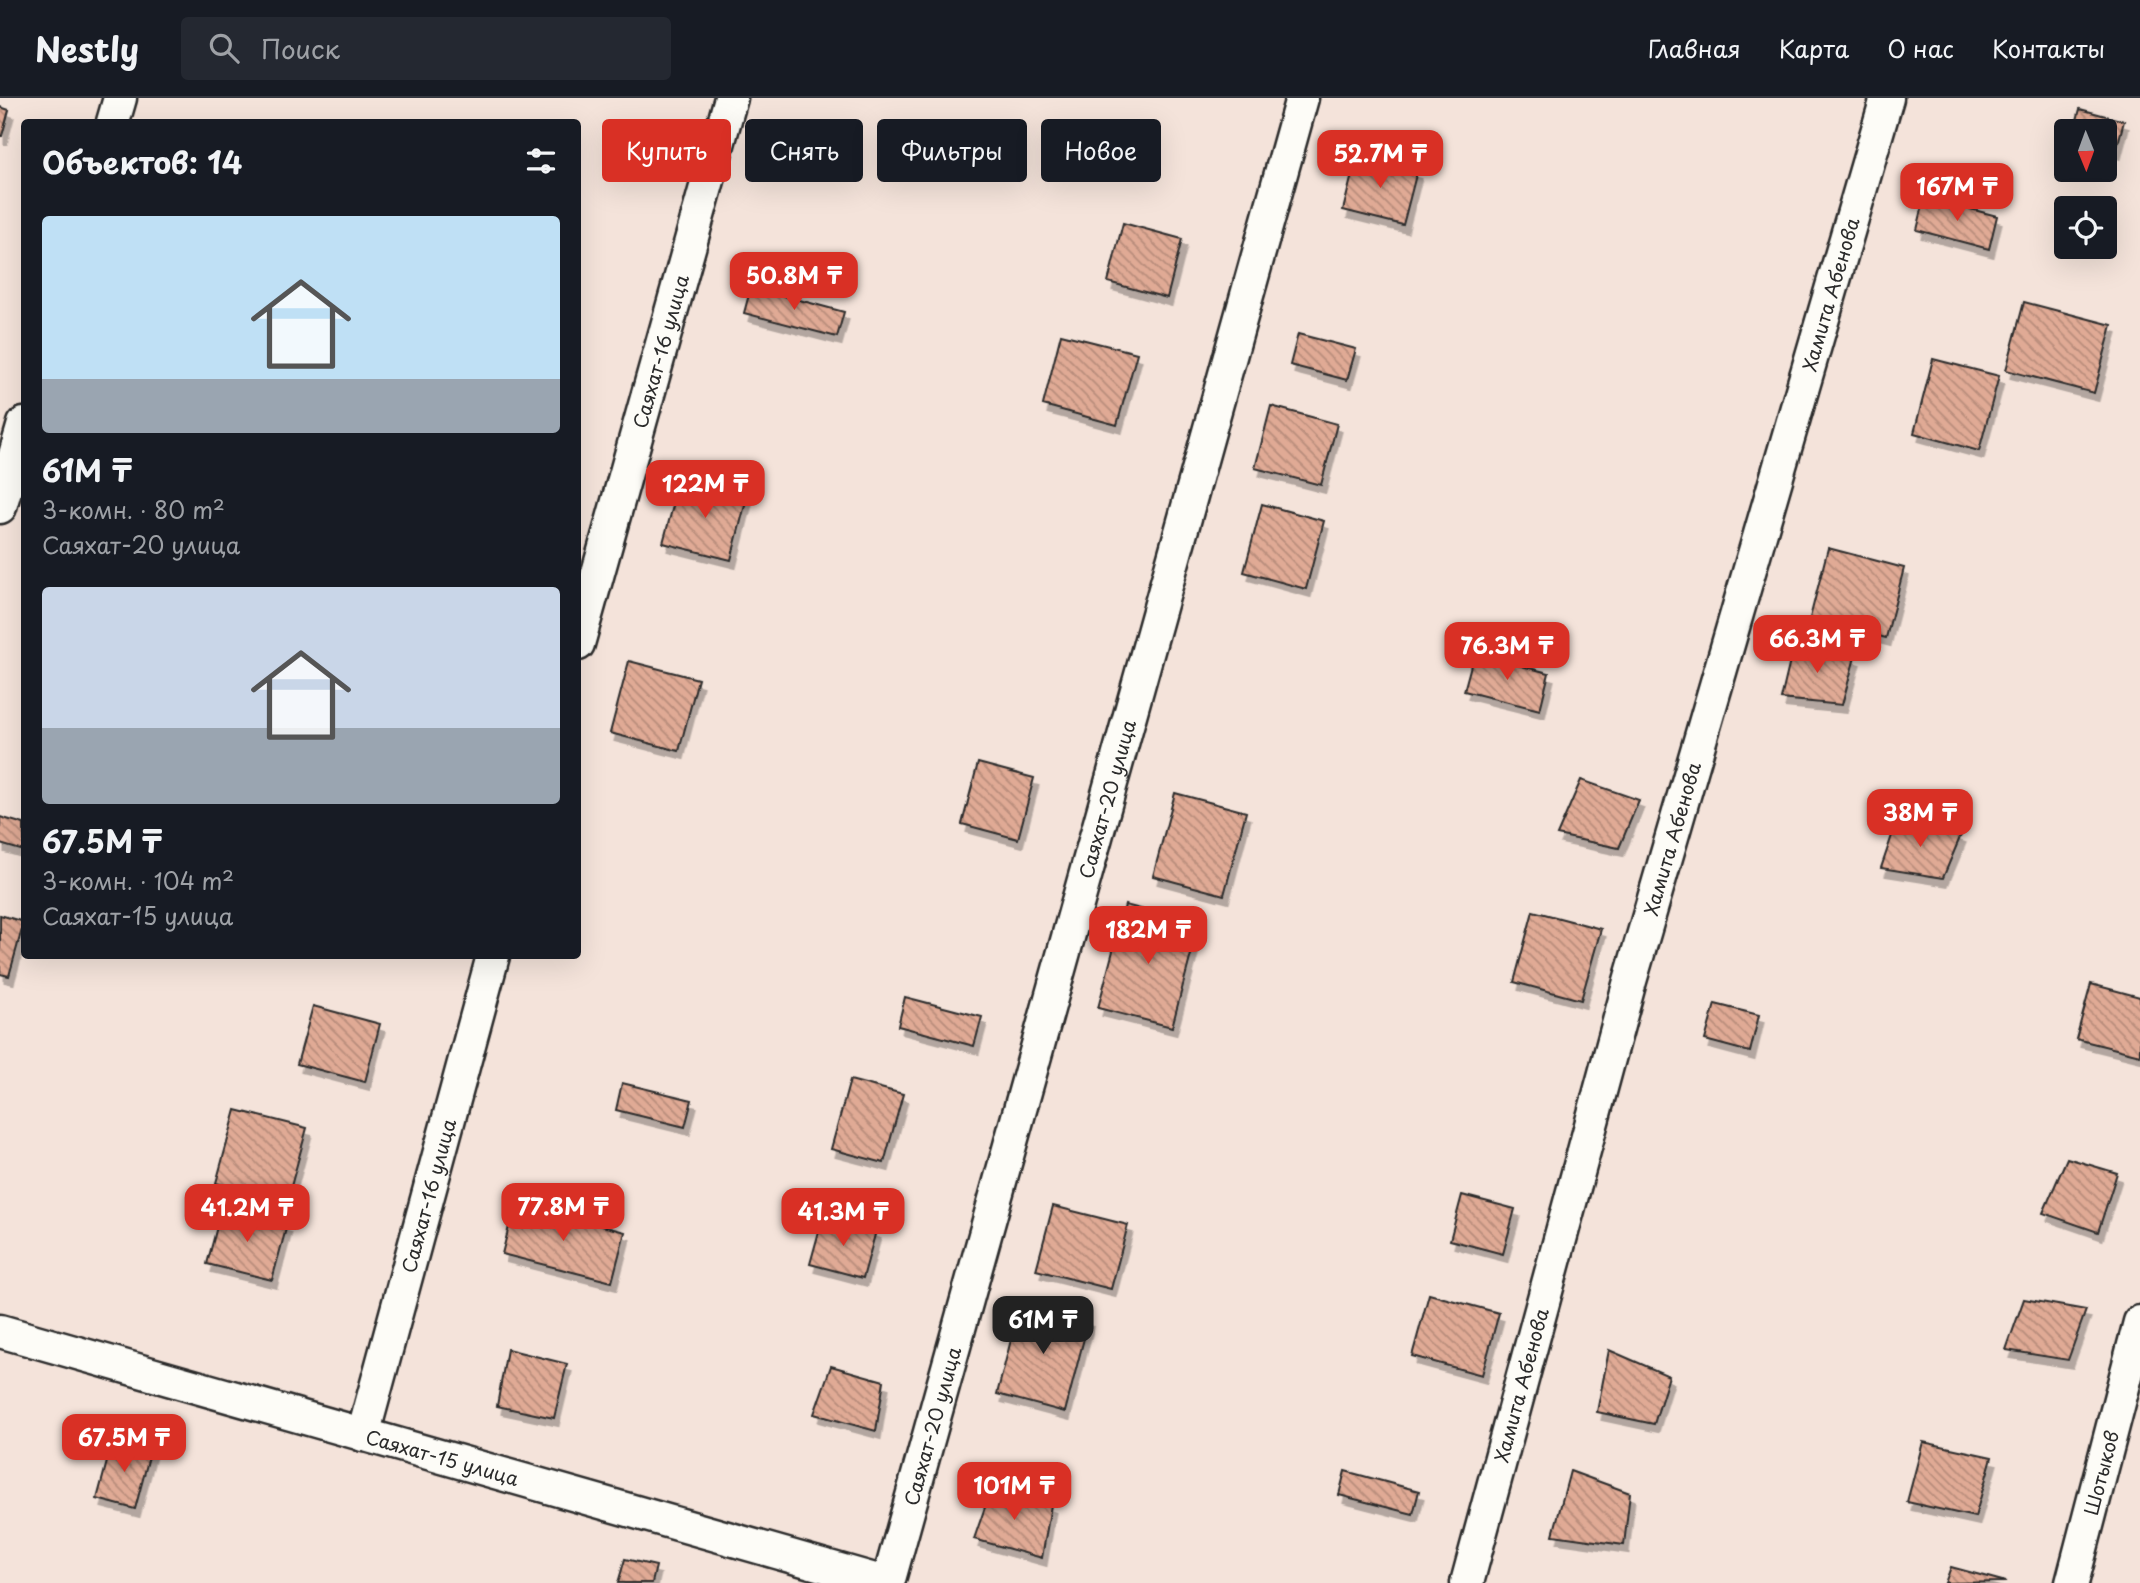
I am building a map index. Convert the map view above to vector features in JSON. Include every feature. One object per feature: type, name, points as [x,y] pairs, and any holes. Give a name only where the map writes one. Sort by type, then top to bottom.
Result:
[{"type":"street","points":[[114,119],[120,98]]},
{"type":"street","name":"Саяхат-16 улица","points":[[581,633],[731,98]]},
{"type":"street","name":"Саяхат-20 улица","points":[[886,1583],[1302,98]]},
{"type":"street","name":"Хамита Абенова","points":[[1467,1583],[1629,981],[1887,98]]},
{"type":"street","points":[[0,507],[21,434]]},
{"type":"street","name":"Саяхат-16 улица","points":[[363,1435],[492,959]]},
{"type":"street","name":"Шотыков","points":[[2071,1583],[2140,1322]]},
{"type":"street","name":"Саяхат-15 улица","points":[[0,1331],[886,1583]]},
{"type":"building","points":[[0,107],[9,110],[2,136],[0,136]]},
{"type":"building","points":[[2080,109],[2117,119],[2077,119]]},
{"type":"building","points":[[2118,119],[2124,121],[2118,144]]},
{"type":"building","points":[[1357,155],[1417,171],[1403,225],[1343,210]]},
{"type":"building","points":[[1925,197],[1997,216],[1989,249],[1917,230]]},
{"type":"building","points":[[1123,223],[1182,239],[1167,298],[1108,282]]},
{"type":"building","points":[[751,287],[844,312],[837,337],[744,313]]},
{"type":"building","points":[[2024,302],[2112,325],[2094,393],[2006,370]]},
{"type":"building","points":[[1061,334],[1137,353],[1117,425],[1043,405]]},
{"type":"building","points":[[1298,334],[1356,349],[1347,380],[1290,365]]},
{"type":"building","points":[[1933,359],[1999,376],[1979,451],[1914,433]]},
{"type":"building","points":[[1271,406],[1337,424],[1321,485],[1255,468]]},
{"type":"building","points":[[680,480],[747,497],[731,560],[663,543]]},
{"type":"building","points":[[1262,504],[1324,521],[1306,589],[1244,572]]},
{"type":"building","points":[[1828,548],[1904,568],[1886,638],[1810,618]]},
{"type":"building","points":[[1795,640],[1855,657],[1842,705],[1781,699]]},
{"type":"building","points":[[1474,654],[1549,673],[1540,710],[1464,691]]},
{"type":"building","points":[[629,661],[698,679],[679,751],[610,733]]},
{"type":"building","points":[[978,763],[1034,778],[1018,839],[962,824]]},
{"type":"building","points":[[1581,780],[1639,800],[1619,848],[1557,835]]},
{"type":"building","points":[[1175,793],[1246,812],[1224,895],[1153,876]]},
{"type":"building","points":[[1899,815],[1961,835],[1943,878],[1881,868]]},
{"type":"building","points":[[0,817],[21,823],[21,850],[0,844]]},
{"type":"building","points":[[1125,905],[1199,924],[1172,1027],[1098,1008]]},
{"type":"building","points":[[1533,911],[1601,929],[1581,1000],[1514,982]]},
{"type":"building","points":[[0,915],[21,921],[21,933],[9,976],[0,974]]},
{"type":"building","points":[[2091,984],[2140,997],[2140,1055],[2076,1039]]},
{"type":"building","points":[[905,997],[982,1017],[974,1046],[898,1026]]},
{"type":"building","points":[[1715,1004],[1759,1015],[1750,1052],[1705,1040]]},
{"type":"building","points":[[313,1006],[380,1024],[365,1082],[297,1064]]},
{"type":"building","points":[[850,1080],[903,1094],[884,1163],[831,1149]]},
{"type":"building","points":[[622,1083],[692,1100],[685,1127],[616,1110]]},
{"type":"building","points":[[236,1110],[307,1128],[287,1201],[216,1183]]},
{"type":"building","points":[[2067,1158],[2117,1173],[2098,1232],[2043,1213]]},
{"type":"building","points":[[1462,1195],[1515,1209],[1503,1254],[1450,1240]]},
{"type":"building","points":[[515,1203],[625,1232],[612,1282],[502,1254]]},
{"type":"building","points":[[1053,1206],[1128,1225],[1111,1289],[1036,1270]]},
{"type":"building","points":[[222,1208],[287,1225],[272,1280],[207,1264]]},
{"type":"building","points":[[823,1217],[876,1231],[863,1278],[810,1264]]},
{"type":"building","points":[[1429,1294],[1499,1313],[1482,1375],[1412,1356]]},
{"type":"building","points":[[2024,1299],[2086,1310],[2068,1360],[2006,1350]]},
{"type":"building","points":[[1021,1301],[1089,1319],[1065,1412],[997,1394]]},
{"type":"building","points":[[507,1349],[567,1364],[554,1418],[497,1406]]},
{"type":"building","points":[[1609,1350],[1669,1376],[1654,1424],[1597,1412]]},
{"type":"building","points":[[831,1366],[884,1381],[876,1431],[814,1414]]},
{"type":"building","points":[[113,1439],[151,1449],[135,1509],[97,1499]]},
{"type":"building","points":[[1923,1442],[1992,1457],[1975,1517],[1907,1502]]},
{"type":"building","points":[[1345,1471],[1419,1491],[1413,1514],[1339,1495]]},
{"type":"building","points":[[1570,1471],[1630,1493],[1624,1545],[1553,1535]]},
{"type":"building","points":[[993,1484],[1051,1505],[1042,1558],[974,1539]]},
{"type":"building","points":[[625,1559],[656,1566],[652,1583],[618,1583]]},
{"type":"building","points":[[1951,1567],[2006,1582],[1945,1583]]}]
